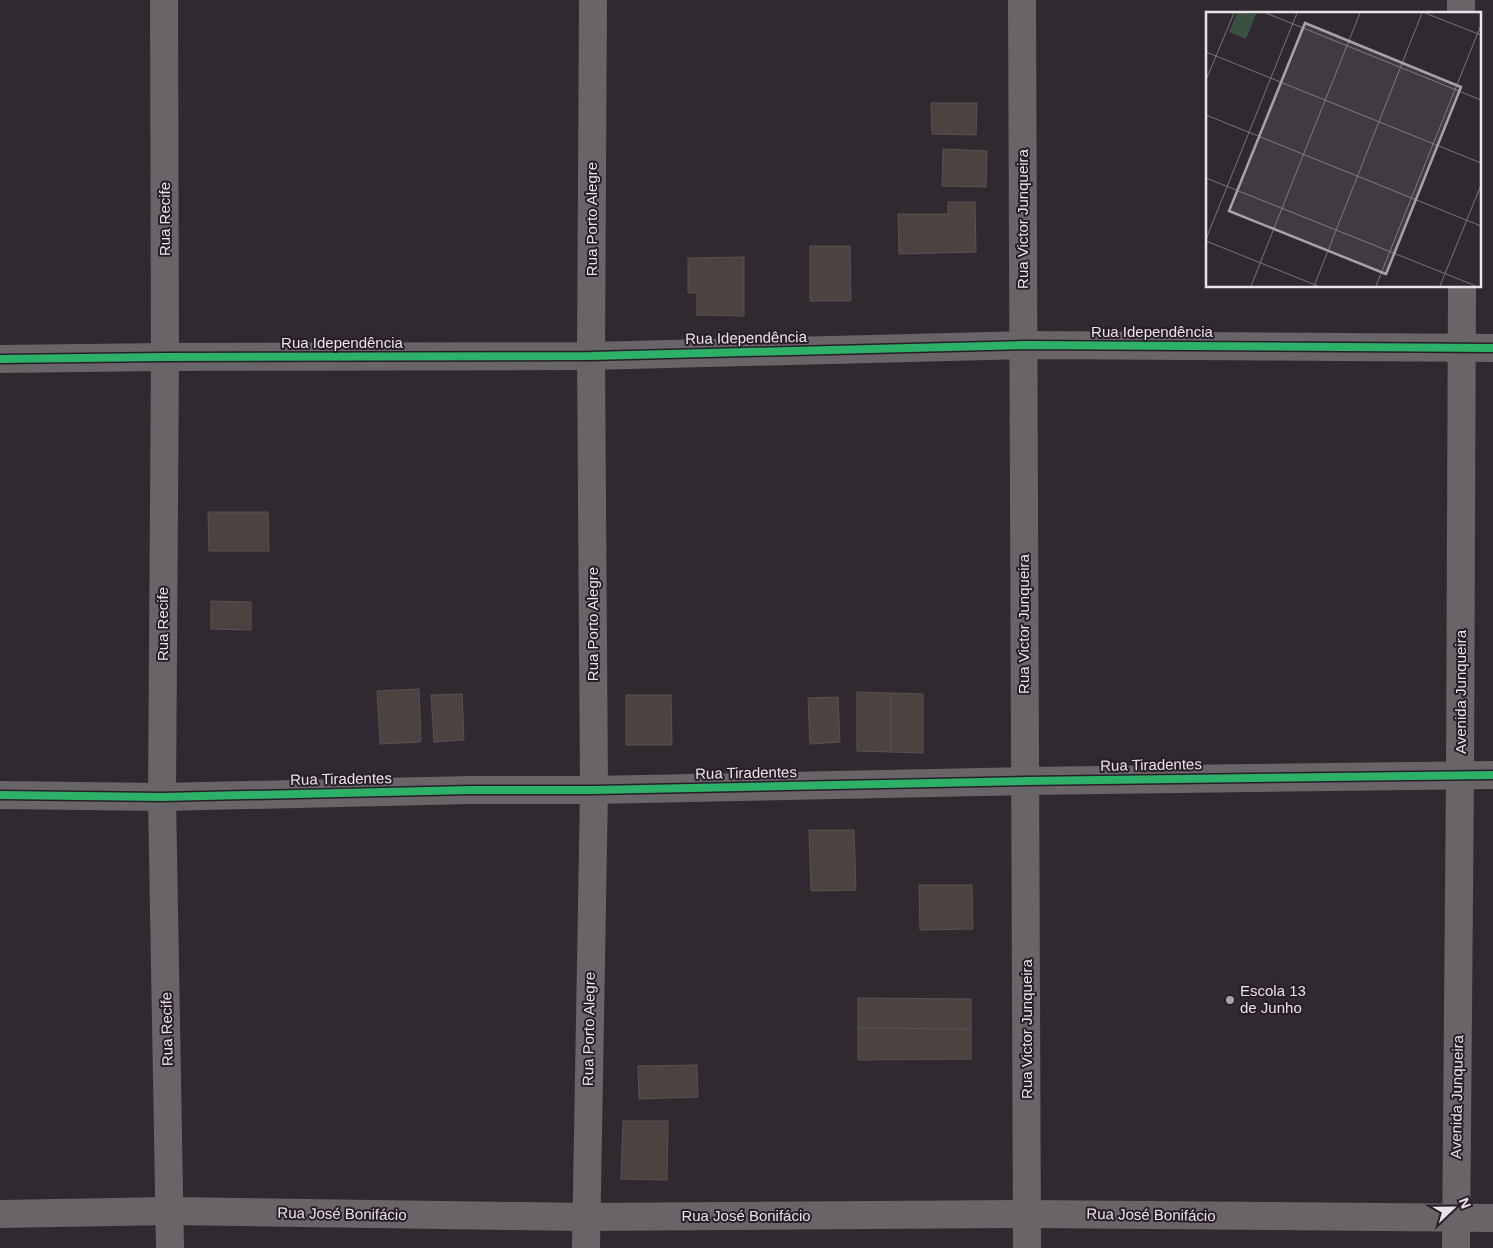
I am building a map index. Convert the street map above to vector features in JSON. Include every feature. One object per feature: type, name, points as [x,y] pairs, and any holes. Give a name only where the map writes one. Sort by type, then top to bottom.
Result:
[{"type":"street","name":"Rua Recife","points":[[164,0],[165,357],[162,797],[170,1248]]},
{"type":"street","name":"Rua Porto Alegre","points":[[586,1248],[594,790],[591,356],[593,0]]},
{"type":"street","name":"Rua Victor Junqueira","points":[[1022,0],[1028,1248]]},
{"type":"street","name":"Avenida Junqueira","points":[[1456,1248],[1462,288]]},
{"type":"street","name":"Rua Idependência","points":[[0,359],[591,356],[1024,345],[1493,348]]},
{"type":"street","name":"Rua Tiradentes","points":[[0,795],[162,797],[460,790],[594,790],[1025,781],[1493,775]]},
{"type":"street","name":"Rua José Bonifácio","points":[[0,1214],[170,1211],[586,1217],[1028,1214],[1493,1218]]},
{"type":"building","points":[[931,103],[977,103],[976,135],[932,134]]},
{"type":"building","points":[[943,149],[987,151],[986,187],[942,186]]},
{"type":"building","points":[[948,202],[975,202],[976,252],[899,254],[898,214],[948,214]]},
{"type":"building","points":[[810,246],[850,246],[851,301],[810,301]]},
{"type":"building","points":[[744,257],[744,316],[697,315],[697,293],[688,293],[688,258]]},
{"type":"building","points":[[208,512],[268,512],[269,551],[209,551]]},
{"type":"building","points":[[211,601],[251,602],[251,630],[211,629]]},
{"type":"building","points":[[419,689],[421,742],[380,744],[377,691]]},
{"type":"building","points":[[857,692],[891,693],[891,752],[857,751]]},
{"type":"building","points":[[891,693],[923,694],[923,753],[891,752]]},
{"type":"building","points":[[462,694],[464,740],[434,742],[431,695]]},
{"type":"building","points":[[626,695],[671,695],[672,745],[626,745]]},
{"type":"building","points":[[838,697],[840,742],[810,744],[808,698]]},
{"type":"building","points":[[809,830],[854,830],[856,890],[811,891]]},
{"type":"building","points":[[919,885],[972,885],[973,929],[920,930]]},
{"type":"building","points":[[858,998],[971,999],[971,1029],[858,1028]]},
{"type":"building","points":[[858,1028],[971,1029],[971,1059],[858,1060]]},
{"type":"building","points":[[697,1065],[698,1097],[639,1099],[638,1066]]},
{"type":"building","points":[[623,1121],[668,1121],[667,1180],[621,1179]]},
{"type":"cycle path","points":[[0,359],[591,356],[1024,345],[1493,348]]},
{"type":"cycle path","points":[[0,795],[162,797],[470,790],[594,790],[1025,781],[1493,775]]},
{"type":"place","name":"Escola 13 de Junho","points":[[1230,1000]]}]
